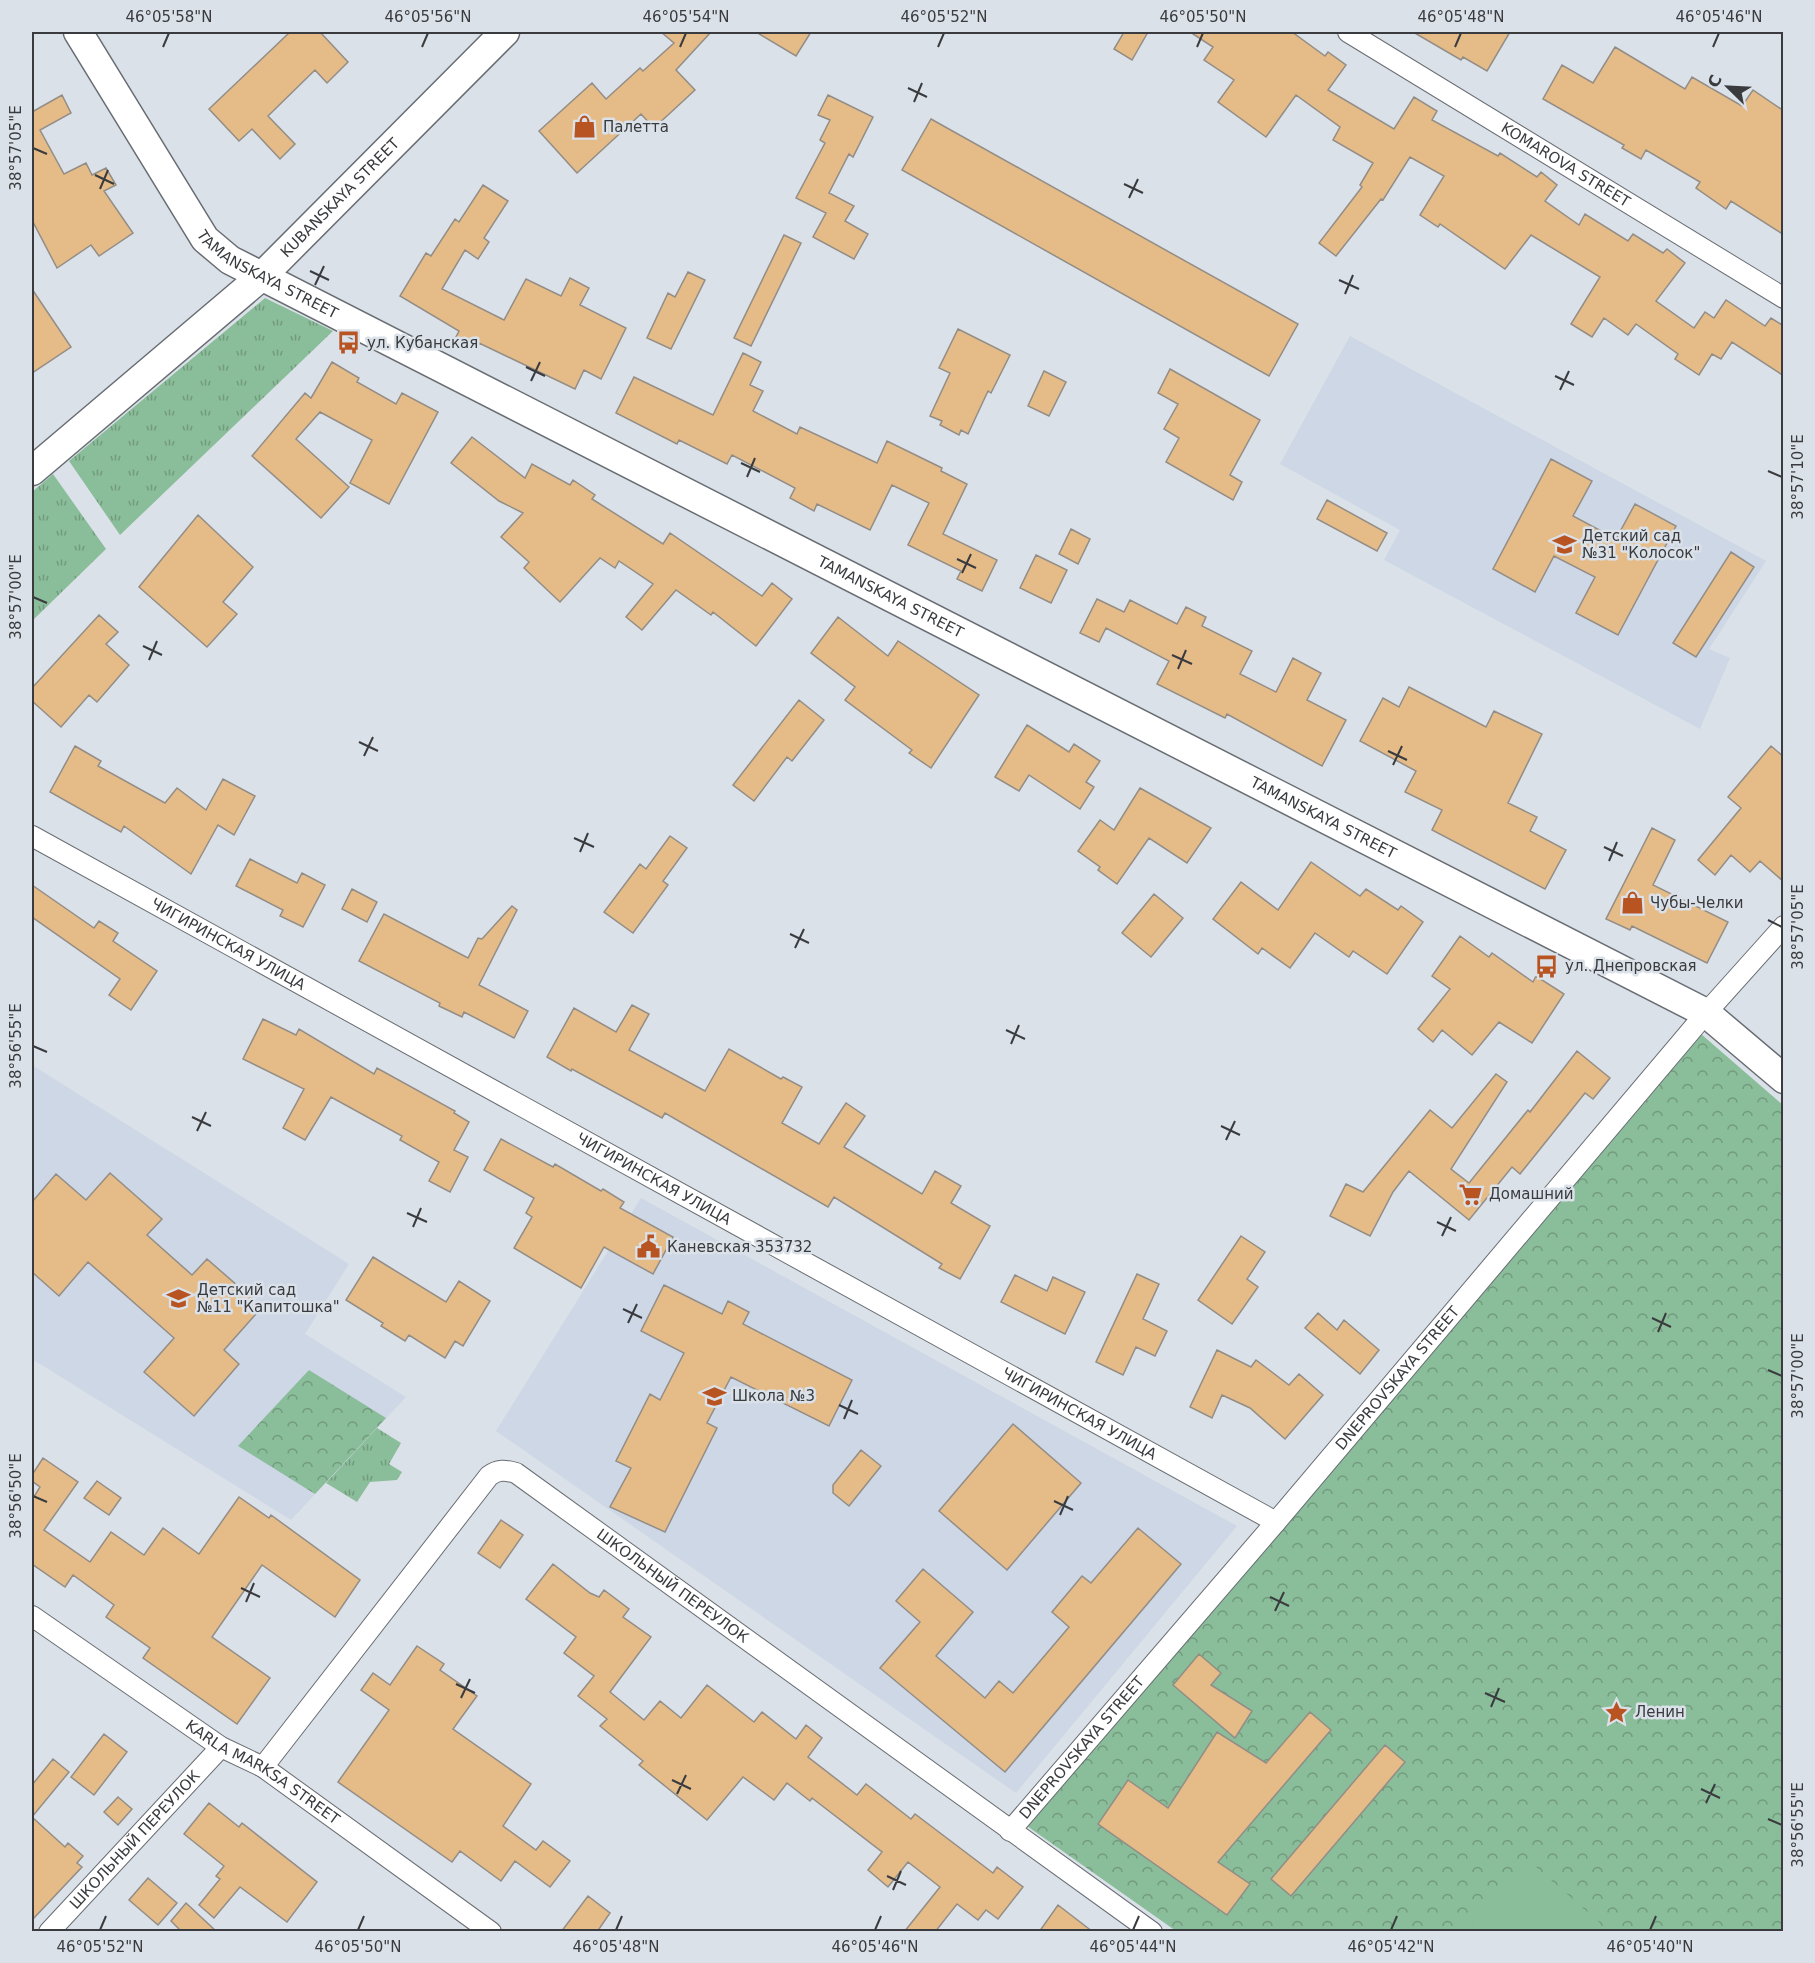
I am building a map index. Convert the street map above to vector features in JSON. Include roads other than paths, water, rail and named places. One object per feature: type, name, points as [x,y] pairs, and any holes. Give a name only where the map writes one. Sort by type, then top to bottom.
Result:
[{"type":"street","name":"TAMANSKAYA STREET","points":[[78,32],[205,239],[230,260],[1706,1013],[1784,1079]]},
{"type":"street","name":"KUBANSKAYA STREET","points":[[32,471],[262,276],[505,32]]},
{"type":"street","name":"KOMAROVA STREET","points":[[1348,32],[1784,298]]},
{"type":"street","name":"ЧИГИРИНСКАЯ УЛИЦА","points":[[32,836],[1276,1522]]},
{"type":"street","name":"DNEPROVSKAYA STREET","points":[[1010,1831],[1276,1522],[1706,1013],[1784,926]]},
{"type":"street","name":"ШКОЛЬНЫЙ ПЕРЕУЛОК","points":[[263,1767],[489,1476],[496,1471],[507,1470],[516,1473],[1152,1932]]},
{"type":"street","name":"KARLA MARKSA STREET","points":[[32,1616],[221,1747],[263,1767],[491,1932]]},
{"type":"street","name":"ШКОЛЬНЫЙ ПЕРЕУЛОК","points":[[49,1932],[221,1747]]},
{"type":"place","name":"Палетта","points":[[585,127]]},
{"type":"place","name":"ул. Кубанская","points":[[349,343]]},
{"type":"place","name":"Детский сад №31 \"Колосок\"","points":[[1564,545]]},
{"type":"place","name":"Чубы-Челки","points":[[1632,903]]},
{"type":"place","name":"ул. Днепровская","points":[[1547,966]]},
{"type":"place","name":"Домашний","points":[[1471,1194]]},
{"type":"place","name":"Каневская 353732","points":[[649,1247]]},
{"type":"place","name":"Детский сад №11 \"Капитошка\"","points":[[179,1299]]},
{"type":"place","name":"Школа №3","points":[[714,1396]]},
{"type":"place","name":"Ленин","points":[[1617,1712]]}]
